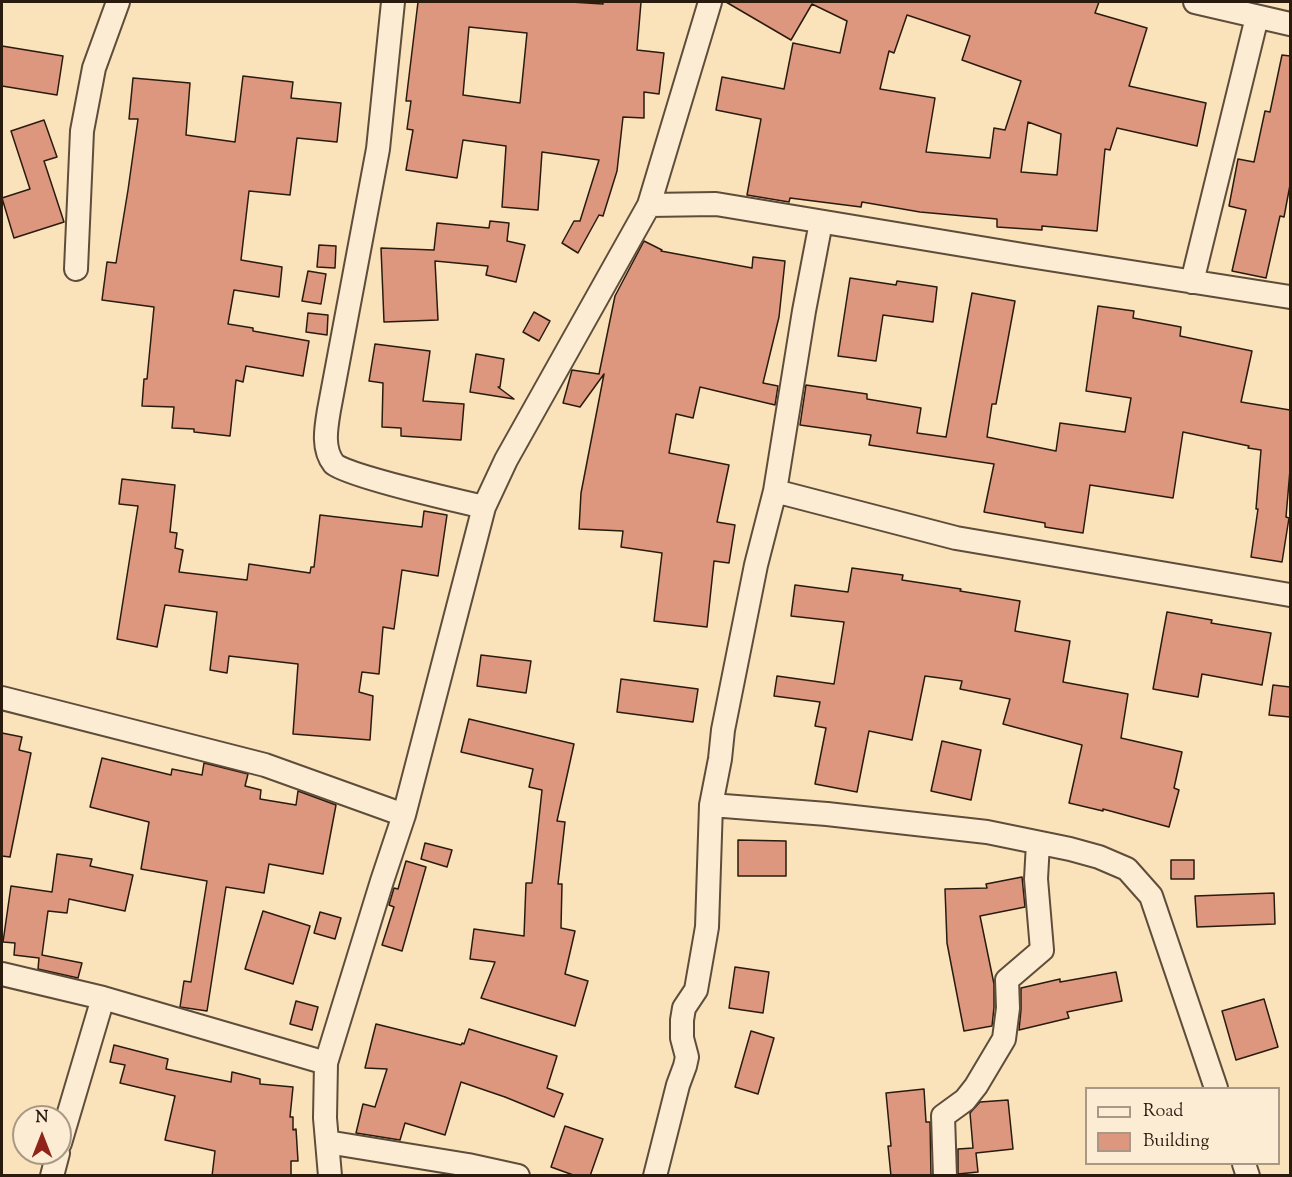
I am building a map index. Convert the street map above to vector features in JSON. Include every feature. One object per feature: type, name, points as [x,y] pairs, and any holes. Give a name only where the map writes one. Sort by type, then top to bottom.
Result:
[{"type":"street","points":[[76,269],[82,131],[94,68],[117,2]]},
{"type":"street","points":[[393,2],[378,149],[325,435],[329,456],[336,466],[358,474],[484,507]]},
{"type":"street","points":[[330,1176],[326,1063],[404,815],[484,507],[506,460],[649,205],[710,2]]},
{"type":"street","points":[[1195,2],[1290,24]]},
{"type":"street","points":[[1192,282],[1257,17]]},
{"type":"street","points":[[649,205],[716,204],[1290,297]]},
{"type":"street","points":[[655,1176],[687,1057],[682,1038],[682,1020],[684,1008],[696,990],[707,927],[711,805],[723,730],[753,576],[775,490],[821,222]]},
{"type":"street","points":[[775,490],[956,538],[1290,596]]},
{"type":"street","points":[[2,698],[265,765],[404,815]]},
{"type":"street","points":[[711,805],[827,814],[975,831],[1099,857],[1127,869],[1151,896],[1215,1087]]},
{"type":"street","points":[[945,1176],[944,1116],[965,1100],[976,1086],[1004,1039],[1008,1008],[1007,980],[1041,950],[1036,879],[1038,843]]},
{"type":"street","points":[[2,974],[103,998],[326,1063]]},
{"type":"street","points":[[71,1105],[103,998]]},
{"type":"street","points":[[327,1142],[468,1165],[518,1176]]},
{"type":"building","points":[[418,2],[603,4],[603,2],[641,2],[637,50],[664,53],[659,94],[644,92],[644,118],[623,117],[617,171],[603,216],[599,215],[578,253],[562,243],[574,221],[580,221],[599,160],[542,152],[538,210],[502,207],[506,146],[463,140],[457,178],[406,170],[413,130],[407,129],[411,101],[406,101]],"holes":[[[469,27],[527,33],[520,103],[463,95]]]},
{"type":"building","points":[[726,2],[1099,2],[1095,13],[1147,28],[1129,86],[1206,103],[1197,146],[1117,128],[1110,150],[1105,149],[1097,231],[1042,226],[1042,230],[997,227],[997,219],[920,212],[862,202],[861,207],[790,198],[789,202],[747,195],[761,119],[716,110],[722,77],[784,89],[793,43],[840,53],[847,21],[812,4],[791,40]],"holes":[[[907,15],[970,36],[962,60],[1021,81],[1005,130],[994,128],[990,158],[926,152],[935,98],[880,89],[889,51],[894,53]],[[1028,122],[1061,134],[1057,175],[1021,172]]]},
{"type":"building","points":[[2,46],[63,56],[57,95],[2,86]]},
{"type":"building","points":[[1282,55],[1290,56],[1290,185],[1284,217],[1280,216],[1266,278],[1232,271],[1246,210],[1229,206],[1238,159],[1254,162],[1265,111],[1270,112]]},
{"type":"building","points":[[243,76],[293,82],[291,98],[341,103],[337,142],[297,138],[290,195],[249,191],[241,260],[282,267],[279,297],[234,290],[228,324],[309,341],[303,376],[246,366],[243,382],[236,380],[230,436],[194,432],[194,429],[172,428],[174,407],[142,406],[154,307],[102,300],[107,262],[116,263],[138,119],[129,119],[133,78],[190,83],[186,135],[235,142]]},
{"type":"building","points":[[44,120],[57,157],[44,161],[64,222],[14,238],[2,198],[30,189],[11,131]]},
{"type":"building","points":[[490,221],[509,223],[507,241],[525,245],[516,282],[486,275],[488,266],[435,261],[438,320],[384,322],[381,248],[434,250],[437,223],[489,228]]},
{"type":"building","points":[[644,241],[661,251],[752,268],[753,257],[785,261],[779,317],[763,383],[778,386],[775,405],[700,387],[693,418],[676,414],[669,453],[729,465],[717,522],[735,525],[729,563],[714,561],[707,627],[654,621],[662,553],[621,547],[623,531],[579,529],[581,493],[604,374],[580,407],[563,403],[572,370],[599,374],[615,296]]},
{"type":"building","points":[[319,245],[336,246],[335,268],[317,267]]},
{"type":"building","points":[[308,271],[326,274],[321,304],[302,301]]},
{"type":"building","points":[[850,278],[896,285],[897,281],[937,287],[933,322],[883,315],[876,361],[838,356]]},
{"type":"building","points":[[972,293],[1015,301],[996,404],[992,404],[987,437],[1056,451],[1060,423],[1125,432],[1131,398],[1086,391],[1098,306],[1134,311],[1133,318],[1181,327],[1180,336],[1252,351],[1241,402],[1290,410],[1290,470],[1286,517],[1289,518],[1282,562],[1251,557],[1258,509],[1256,509],[1261,450],[1248,448],[1249,446],[1183,432],[1173,498],[1090,485],[1083,533],[1045,527],[1045,523],[984,512],[994,464],[869,445],[871,435],[800,425],[806,385],[867,394],[867,399],[921,408],[917,433],[946,437]]},
{"type":"building","points":[[534,312],[550,321],[539,341],[523,332]]},
{"type":"building","points":[[308,313],[328,315],[327,335],[306,332]]},
{"type":"building","points":[[375,344],[430,351],[423,401],[464,404],[461,440],[401,436],[401,428],[382,427],[383,383],[369,381]]},
{"type":"building","points":[[476,354],[504,359],[500,387],[498,387],[514,399],[470,392]]},
{"type":"building","points":[[122,479],[175,485],[170,532],[177,533],[175,548],[183,550],[179,572],[247,580],[249,564],[310,573],[311,567],[314,567],[320,515],[422,527],[424,511],[447,515],[438,576],[402,570],[394,629],[383,627],[379,674],[362,672],[359,692],[373,696],[370,740],[293,734],[298,664],[229,656],[227,673],[210,670],[217,612],[165,605],[157,647],[117,639],[138,506],[119,504]]},
{"type":"building","points":[[852,568],[903,575],[902,580],[1020,601],[1015,631],[1070,641],[1063,682],[1128,694],[1121,738],[1182,752],[1174,788],[1179,790],[1169,827],[1103,809],[1103,811],[1069,803],[1082,745],[1003,724],[1010,699],[960,689],[962,681],[925,676],[912,740],[869,731],[857,792],[815,784],[826,728],[815,726],[820,702],[774,696],[777,676],[834,684],[844,622],[791,616],[795,585],[848,592]]},
{"type":"building","points":[[1167,612],[1212,620],[1211,623],[1271,633],[1262,685],[1202,674],[1198,697],[1153,689]]},
{"type":"building","points":[[481,655],[531,661],[526,693],[477,686]]},
{"type":"building","points":[[621,679],[698,689],[693,722],[617,712]]},
{"type":"building","points":[[1273,685],[1290,687],[1290,717],[1269,715]]},
{"type":"building","points":[[469,719],[574,744],[557,821],[565,822],[558,884],[562,884],[561,928],[575,931],[565,974],[588,981],[575,1026],[481,998],[495,962],[470,959],[474,929],[524,936],[526,883],[532,883],[542,790],[529,787],[533,769],[461,752]]},
{"type":"building","points":[[2,733],[22,737],[19,750],[31,753],[10,857],[2,856]]},
{"type":"building","points":[[942,741],[981,750],[971,800],[931,791]]},
{"type":"building","points":[[102,758],[171,775],[172,769],[202,775],[204,763],[248,774],[245,786],[261,790],[260,799],[296,805],[298,791],[336,805],[323,874],[269,864],[264,893],[226,887],[207,1011],[180,1007],[184,981],[191,982],[207,881],[141,869],[149,822],[90,807]]},
{"type":"building","points":[[738,840],[786,841],[786,876],[738,876]]},
{"type":"building","points":[[425,843],[452,850],[447,867],[421,859]]},
{"type":"building","points":[[57,854],[92,859],[90,866],[133,875],[125,911],[69,899],[67,913],[48,911],[42,955],[82,963],[78,978],[38,969],[39,958],[14,955],[15,943],[3,942],[11,886],[52,892]]},
{"type":"building","points":[[1171,860],[1194,860],[1194,879],[1171,879]]},
{"type":"building","points":[[406,861],[426,867],[402,951],[382,945],[394,907],[389,905],[394,888],[398,889]]},
{"type":"building","points":[[1022,877],[1025,907],[980,916],[994,984],[992,1026],[964,1031],[947,943],[945,889],[987,888],[986,884]]},
{"type":"building","points":[[1274,893],[1275,924],[1197,927],[1195,896]]},
{"type":"building","points":[[263,911],[310,926],[293,984],[245,969]]},
{"type":"building","points":[[320,912],[341,918],[335,939],[314,933]]},
{"type":"building","points":[[735,967],[769,972],[763,1013],[729,1008]]},
{"type":"building","points":[[1116,972],[1122,1001],[1067,1012],[1069,1018],[1019,1030],[1021,988],[1060,979],[1060,982]]},
{"type":"building","points":[[1264,999],[1278,1047],[1236,1060],[1222,1011]]},
{"type":"building","points":[[296,1001],[318,1007],[312,1030],[290,1024]]},
{"type":"building","points":[[376,1024],[461,1045],[464,1044],[469,1029],[557,1056],[547,1088],[563,1094],[554,1117],[461,1082],[445,1135],[405,1123],[400,1140],[356,1133],[363,1104],[375,1107],[387,1069],[365,1068]]},
{"type":"building","points":[[751,1031],[774,1038],[758,1094],[735,1087]]},
{"type":"building","points":[[114,1045],[168,1059],[166,1069],[231,1082],[232,1072],[260,1079],[260,1084],[293,1087],[290,1117],[293,1117],[293,1130],[296,1129],[298,1161],[291,1161],[291,1176],[212,1176],[215,1151],[165,1140],[175,1096],[120,1083],[125,1065],[110,1062]]},
{"type":"building","points":[[924,1089],[926,1122],[930,1122],[931,1176],[891,1176],[888,1146],[891,1146],[886,1093]]},
{"type":"building","points":[[1008,1100],[1013,1149],[976,1153],[978,1172],[958,1174],[958,1149],[973,1148],[970,1113],[980,1102]]},
{"type":"building","points":[[565,1126],[603,1139],[590,1176],[576,1176],[551,1167]]}]
